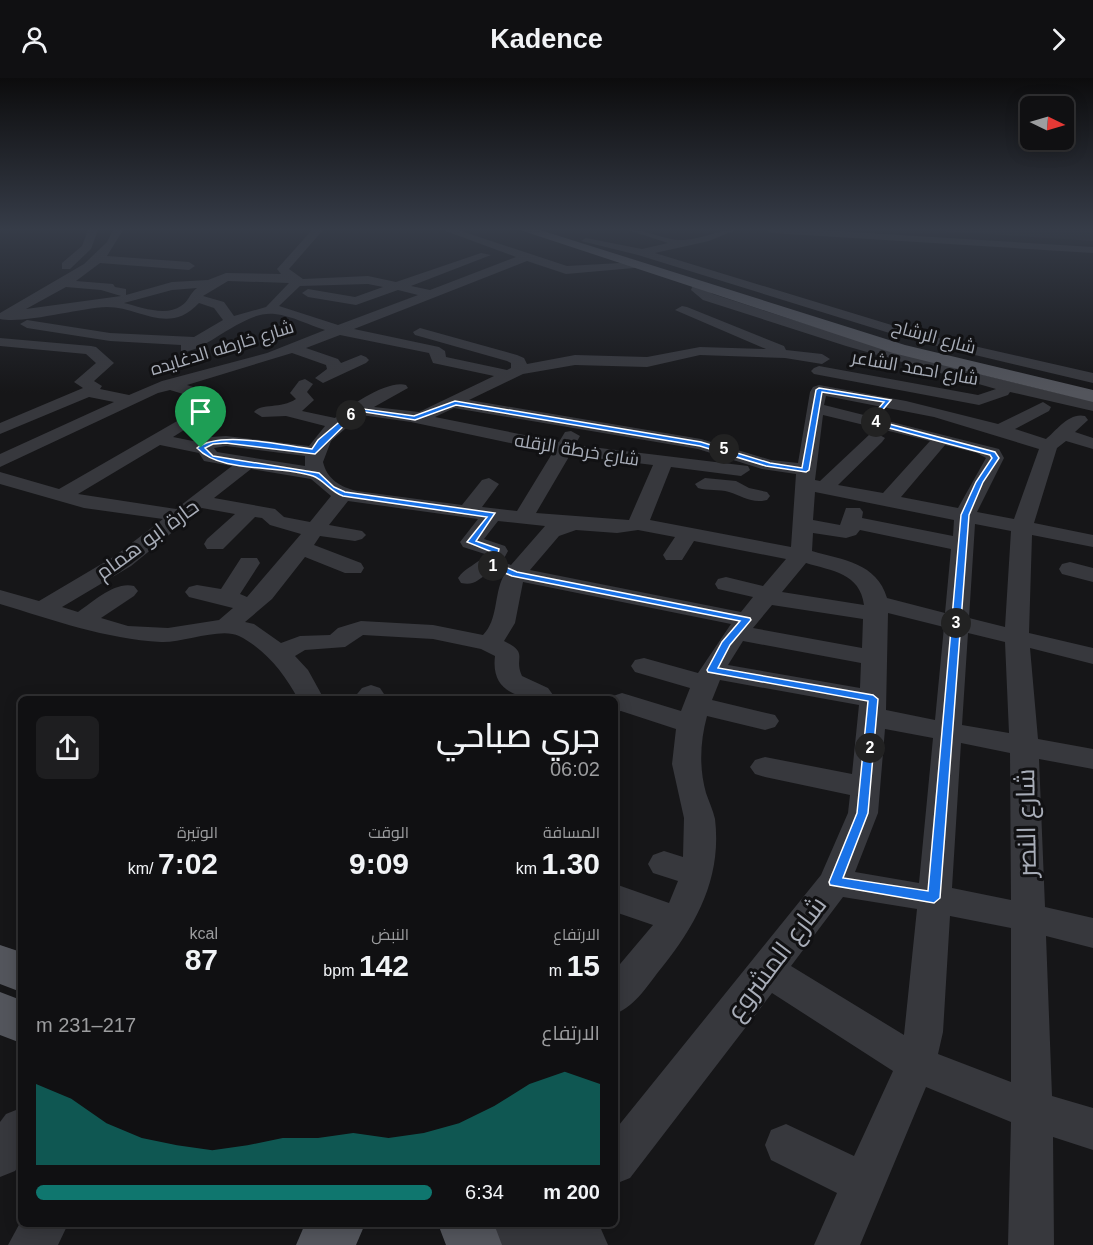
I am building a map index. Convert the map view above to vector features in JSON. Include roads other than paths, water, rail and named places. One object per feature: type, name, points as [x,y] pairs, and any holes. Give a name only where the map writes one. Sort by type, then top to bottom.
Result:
[{"type":"main road","name":"شارع الرشاح","points":[[725,284],[909,342],[1093,386]]},
{"type":"main road","name":"شارع الرشاح","points":[[698,285],[899,349],[1080,424]]},
{"type":"main road","points":[[0,964],[18,971]]},
{"type":"main road","points":[[310,1227],[316,1245]]},
{"type":"main road","points":[[324,1245],[335,1227]]},
{"type":"street","points":[[1,315],[42,284]]},
{"type":"street","points":[[1,315],[58,284]]},
{"type":"street","points":[[87,284],[138,296],[219,305],[231,321]]},
{"type":"street","points":[[138,296],[181,284]]},
{"type":"street","points":[[72,330],[128,307],[172,315],[185,310],[196,295],[211,284]]},
{"type":"street","points":[[289,284],[356,301],[403,284]]},
{"type":"street","points":[[275,315],[272,306],[293,286],[312,284]]},
{"type":"street","points":[[391,284],[432,294]]},
{"type":"street","name":"شارع خارطه الدغايده","points":[[0,461],[130,400],[168,376],[168,372],[195,377],[238,365],[291,348],[456,284]]},
{"type":"street","points":[[731,284],[917,337],[1093,378]]},
{"type":"street","points":[[698,285],[697,290],[708,297],[833,357],[922,371],[1002,392],[1080,424]]},
{"type":"street","points":[[46,291],[117,291]]},
{"type":"street","points":[[1,315],[117,291]]},
{"type":"street","points":[[117,291],[128,307]]},
{"type":"street","points":[[682,310],[746,335],[785,354]]},
{"type":"street","points":[[1,315],[110,337],[148,339],[205,352],[238,365]]},
{"type":"street","points":[[205,352],[231,321],[275,315],[420,350],[439,351],[438,360],[514,372]]},
{"type":"street","points":[[373,317],[512,358],[519,361],[514,372]]},
{"type":"street","points":[[148,339],[170,327]]},
{"type":"street","points":[[746,335],[768,327]]},
{"type":"street","points":[[420,350],[442,338]]},
{"type":"street","points":[[0,342],[91,350],[94,356],[106,363],[103,368],[82,380],[83,383],[94,386],[89,390],[0,429]]},
{"type":"street","points":[[291,348],[330,360],[335,364],[329,374],[361,360]]},
{"type":"street","points":[[415,418],[455,403],[514,372],[575,360],[647,362],[692,352],[833,357],[960,375],[1080,424]]},
{"type":"street","points":[[618,993],[676,919],[691,894],[698,857],[699,817],[690,789],[685,759],[701,696],[726,644],[769,595],[802,540],[812,481],[819,390],[833,357]]},
{"type":"street","name":"شارع احمد الشاعر","points":[[833,357],[908,385],[979,400],[1002,392]]},
{"type":"street","points":[[812,481],[873,430],[889,401],[922,371]]},
{"type":"street","points":[[61,496],[209,409],[199,402],[202,395],[168,376]]},
{"type":"street","points":[[262,412],[293,411],[306,400],[298,393],[305,384]]},
{"type":"street","points":[[400,388],[358,409],[320,442],[313,459],[317,474],[332,488],[343,494],[467,513],[622,528],[638,524],[688,533],[802,540],[849,531],[859,495]]},
{"type":"street","points":[[89,390],[130,400]]},
{"type":"street","points":[[819,390],[889,401],[998,443],[1080,424]]},
{"type":"street","points":[[455,403],[701,444],[812,481],[859,495],[888,500],[964,530]]},
{"type":"street","points":[[816,408],[873,430],[942,438],[989,451],[1043,407]]},
{"type":"street","name":"شارع خرطة الزقله","points":[[358,409],[415,418],[660,471],[741,470]]},
{"type":"street","points":[[293,411],[295,415],[340,424]]},
{"type":"street","points":[[523,517],[579,423]]},
{"type":"street","name":"شارع النصر","points":[[1031,1245],[1032,1110],[1028,916],[1024,746],[1017,638],[1022,526],[1080,424]]},
{"type":"street","points":[[159,440],[201,448],[218,441],[243,438],[315,452]]},
{"type":"street","points":[[888,500],[942,438]]},
{"type":"street","points":[[837,1245],[916,1064],[924,1032],[946,731],[964,530],[980,482],[998,443]]},
{"type":"street","points":[[201,448],[211,458],[317,474]]},
{"type":"street","name":"حارة ابو همام","points":[[42,609],[123,561],[247,463]]},
{"type":"street","points":[[638,524],[660,471],[736,487],[743,493],[760,496]]},
{"type":"street","points":[[0,478],[61,496],[181,516]]},
{"type":"street","points":[[467,513],[489,484]]},
{"type":"street","points":[[226,626],[264,594],[343,494]]},
{"type":"street","points":[[199,502],[268,513],[283,523],[354,535]]},
{"type":"street","points":[[215,544],[251,510]]},
{"type":"street","points":[[491,564],[496,551],[474,545],[471,539],[492,515]]},
{"type":"street","points":[[850,522],[964,530],[1022,526],[1093,541]]},
{"type":"street","points":[[488,643],[504,620],[515,574],[555,529],[580,524]]},
{"type":"street","points":[[674,555],[688,533]]},
{"type":"street","name":"شارع المشروع","points":[[618,1159],[835,882],[862,813],[873,708],[876,609],[873,591],[866,579],[854,570],[802,540]]},
{"type":"street","points":[[300,547],[353,568]]},
{"type":"street","points":[[227,597],[249,563]]},
{"type":"street","points":[[469,578],[479,569],[491,564],[515,574],[676,598],[741,626],[874,658]]},
{"type":"street","points":[[1070,569],[1093,574]]},
{"type":"street","points":[[726,584],[769,595],[876,609],[956,623],[1093,656]]},
{"type":"street","points":[[82,620],[126,591]]},
{"type":"street","points":[[197,592],[227,597],[250,606]]},
{"type":"street","points":[[0,597],[127,633],[179,634],[226,626],[245,628],[279,654],[300,676],[304,696]]},
{"type":"street","points":[[279,654],[300,643],[336,642],[347,633],[361,628],[433,632],[488,643],[508,653],[506,670],[511,681],[541,696]]},
{"type":"street","points":[[644,666],[701,696],[765,721]]},
{"type":"street","points":[[618,703],[701,696],[873,708],[946,731],[1093,759]]},
{"type":"street","points":[[765,766],[866,788]]},
{"type":"street","points":[[664,864],[695,874]]},
{"type":"street","points":[[835,882],[1028,916],[1093,933]]},
{"type":"street","points":[[618,899],[676,919]]},
{"type":"street","points":[[767,970],[916,1064],[1032,1110],[1093,1129]]},
{"type":"street","points":[[0,1156],[18,1133]]},
{"type":"street","points":[[786,1145],[864,1183]]},
{"type":"street","points":[[31,1245],[44,1227]]},
{"type":"street","points":[[470,1232],[520,1227],[569,1235]]}]
